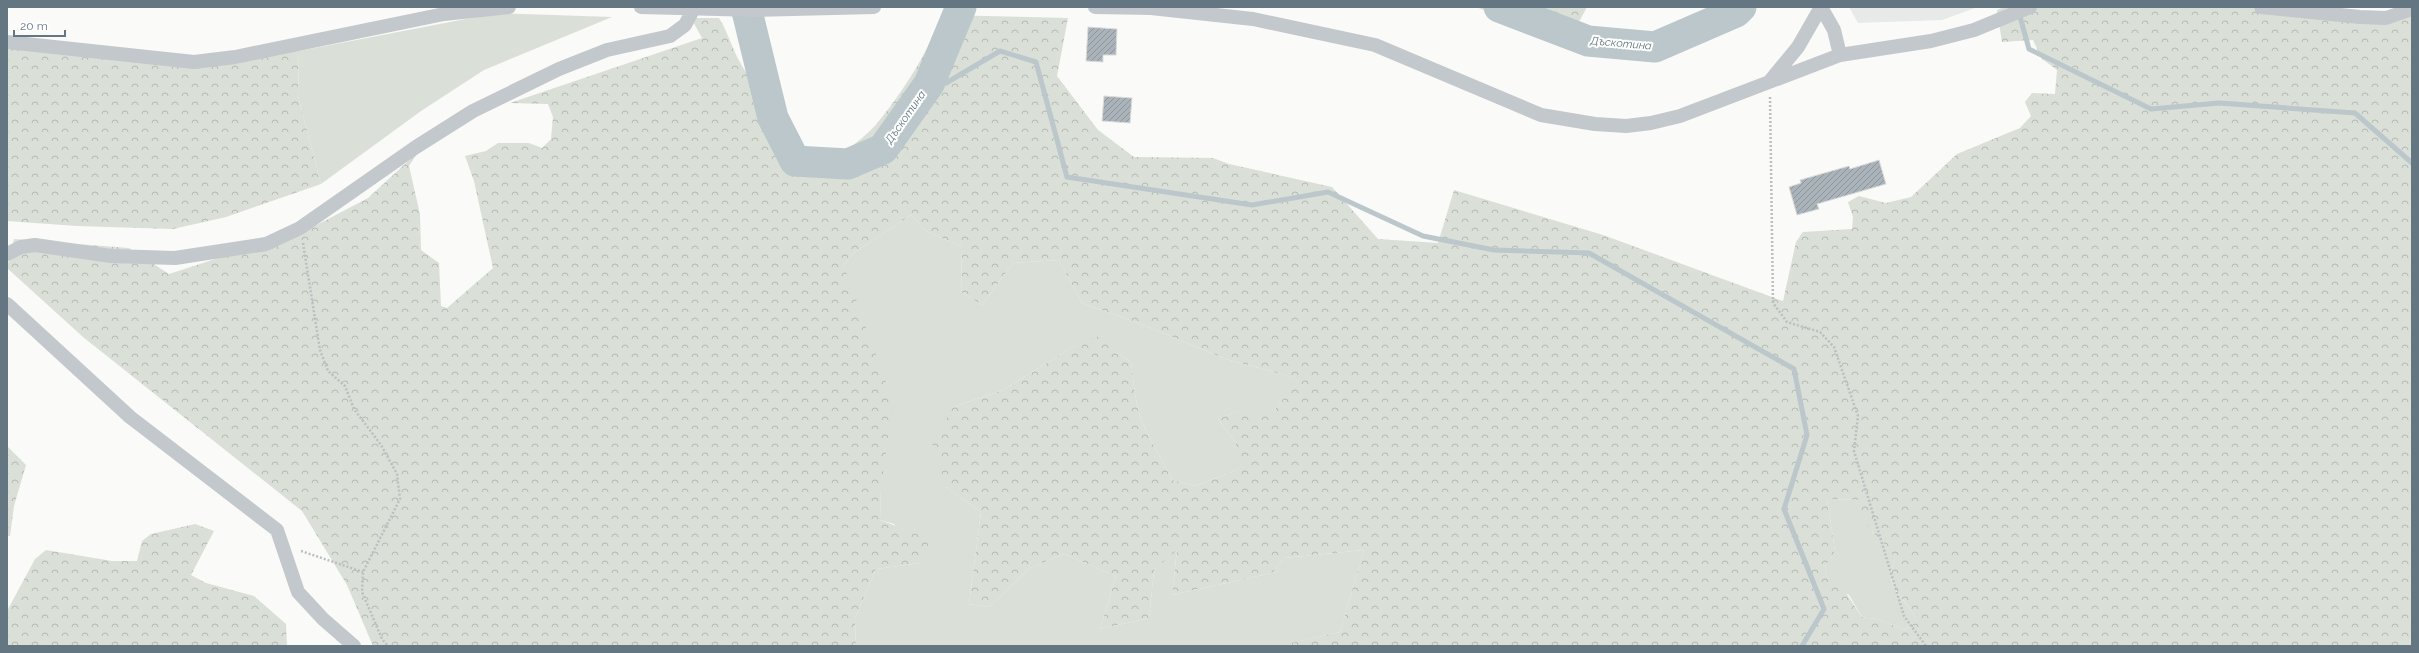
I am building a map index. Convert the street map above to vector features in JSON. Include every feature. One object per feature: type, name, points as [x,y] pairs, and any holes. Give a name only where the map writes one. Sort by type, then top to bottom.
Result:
[{"type":"street","points":[[7,42],[194,62],[235,57],[444,14],[509,7]]},
{"type":"street","points":[[640,7],[756,10],[807,7],[874,7]]},
{"type":"street","points":[[1094,7],[1150,8],[1253,19],[1375,45],[1541,114],[1595,124],[1626,126],[1651,123],[1680,116],[1840,55],[1945,37],[1974,30],[2030,7]]},
{"type":"street","points":[[1770,81],[1798,47],[1821,7]]},
{"type":"street","points":[[1821,7],[1834,30],[1840,55]]},
{"type":"street","points":[[2261,7],[2386,18],[2412,9]]},
{"type":"street","points":[[7,254],[21,247],[35,245],[110,256],[175,258],[266,244],[300,228],[416,147],[473,111],[559,69],[600,53],[670,36],[685,25],[694,8]]},
{"type":"street","points":[[7,304],[130,417],[277,530],[298,592],[323,619],[354,646]]},
{"type":"path","points":[[1770,81],[1773,303],[1787,322],[1820,332],[1834,347],[1858,416],[1854,451],[1904,616],[1926,646]]},
{"type":"path","points":[[300,228],[320,350],[328,371],[345,386],[354,409],[381,445],[397,474],[400,500],[363,572],[362,592],[382,639],[388,646]]},
{"type":"path","points":[[281,545],[363,572]]},
{"type":"shaded area","points":[[1849,7],[1978,7],[1942,20],[1858,23]]},
{"type":"green space","points":[[1476,7],[1587,7],[1574,31],[1553,37]]},
{"type":"green space","points":[[2004,7],[2292,7],[2373,23],[2412,9],[2412,646],[1293,646],[1291,643],[1340,632],[1364,550],[1284,558],[1272,573],[1172,595],[1177,550],[1154,570],[1149,618],[1100,629],[1116,576],[1064,554],[1030,568],[989,607],[969,604],[981,512],[946,487],[932,443],[953,407],[1003,390],[1076,345],[1109,332],[1113,351],[1131,362],[1135,395],[1139,412],[1148,435],[1172,480],[1195,486],[1232,472],[1241,466],[1235,442],[1218,419],[1238,411],[1274,411],[1299,379],[1226,359],[1138,323],[1082,303],[1059,260],[1013,263],[982,305],[961,292],[962,247],[926,231],[911,215],[852,254],[844,266],[893,402],[881,488],[880,520],[931,539],[921,563],[876,569],[855,618],[856,646],[373,646],[347,585],[302,511],[83,337],[7,268],[14,239],[129,248],[169,274],[311,228],[368,198],[418,152],[409,166],[420,214],[421,250],[439,263],[441,306],[447,308],[493,268],[474,181],[465,156],[486,151],[498,143],[529,143],[542,148],[551,139],[553,117],[548,104],[510,103],[702,38],[691,18],[719,18],[744,70],[759,91],[768,108],[775,140],[781,151],[785,156],[797,162],[809,163],[822,161],[836,156],[849,148],[871,130],[879,121],[897,97],[923,57],[942,15],[1068,18],[1057,76],[1098,130],[1134,157],[1213,158],[1229,164],[1332,187],[1378,239],[1438,243],[1454,190],[1603,235],[1783,301],[1796,242],[1803,232],[1852,229],[1853,217],[1848,202],[1859,196],[1886,203],[1911,197],[1957,154],[2020,128],[2031,116],[2025,102],[2032,93],[2055,94],[2057,70],[2042,59],[2033,40],[2002,42],[1997,10]],"holes":[[[1827,499],[1860,500],[1862,517],[1866,525],[1888,548],[1895,559],[1891,572],[1892,581],[1894,587],[1911,610],[1916,622],[1905,630],[1877,619],[1862,617],[1842,587],[1829,584],[1825,567],[1835,551]]]},
{"type":"green space","points":[[497,13],[612,17],[484,70],[421,111],[321,184],[298,96],[299,51]]},
{"type":"green space","points":[[7,44],[188,67],[273,53],[299,51],[298,96],[321,184],[226,217],[173,229],[77,226],[7,221]]},
{"type":"green space","points":[[911,215],[926,231],[962,247],[961,292],[982,305],[1013,263],[1059,260],[1082,303],[1138,323],[1226,359],[1300,379],[1274,411],[1238,411],[1218,419],[1235,442],[1242,466],[1232,472],[1195,486],[1172,480],[1148,435],[1139,412],[1135,395],[1131,362],[1113,351],[1076,345],[1003,390],[953,407],[946,487],[981,512],[969,604],[989,607],[1030,568],[1064,554],[1116,576],[1100,629],[1149,618],[1154,570],[1177,549],[1172,595],[1272,573],[1284,558],[1364,550],[1340,632],[1292,643],[1293,646],[856,646],[855,618],[876,569],[921,563],[894,524],[880,520],[881,488],[844,266],[852,254]]},
{"type":"green space","points":[[7,446],[26,465],[14,506],[10,536],[7,536]]},
{"type":"green space","points":[[1827,499],[1861,500],[1872,532],[1891,549],[1895,559],[1891,572],[1891,581],[1897,593],[1911,610],[1916,622],[1905,630],[1877,619],[1862,617],[1849,595],[1829,585],[1825,567],[1835,551]]},
{"type":"green space","points":[[195,524],[214,531],[191,575],[206,583],[254,596],[286,624],[287,646],[7,646],[7,611],[35,559],[46,550],[112,561],[137,561],[142,541],[151,534]]},
{"type":"building","points":[[1088,27],[1117,29],[1116,55],[1103,55],[1103,62],[1086,61]]},
{"type":"building","points":[[1104,96],[1132,98],[1130,123],[1102,121]]},
{"type":"building","points":[[1879,160],[1886,184],[1817,204],[1819,209],[1797,215],[1789,187],[1801,183],[1800,180],[1849,166],[1850,169]]},
{"type":"waterway","name":"Дъскотина","points":[[746,7],[773,118],[795,161],[848,164],[883,149],[929,84],[961,7]]},
{"type":"waterway","name":"Дъскотина","points":[[1499,7],[1588,41],[1655,47],[1736,12],[1741,7]]},
{"type":"waterway","points":[[2019,13],[2029,49],[2151,109],[2219,103],[2355,113],[2412,163]]},
{"type":"waterway","points":[[929,84],[946,83],[1000,51],[1036,62],[1067,177],[1252,205],[1328,192],[1423,236],[1494,250],[1589,253],[1794,369],[1807,435],[1784,509],[1824,609],[1802,646]]}]
